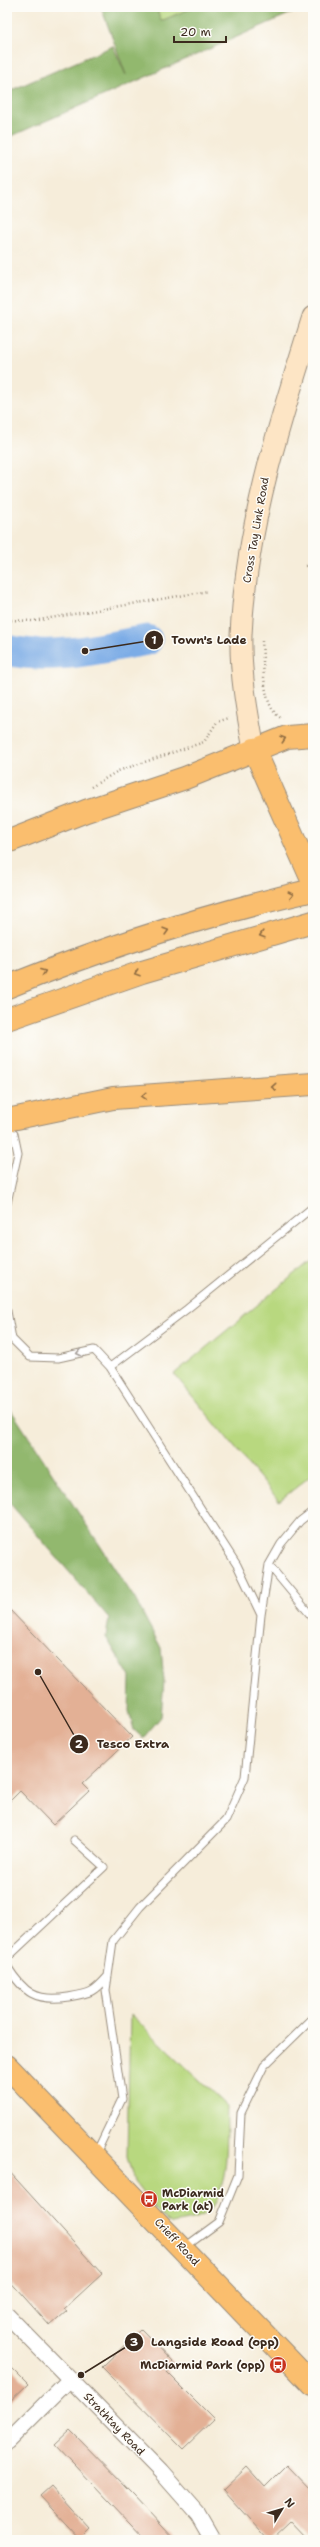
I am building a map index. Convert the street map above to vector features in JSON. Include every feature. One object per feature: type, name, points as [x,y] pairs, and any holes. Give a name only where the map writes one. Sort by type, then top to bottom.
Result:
[{"type":"main road","name":"Cross Tay Link Road","points":[[254,749],[247,713],[241,636],[248,566],[273,446],[313,317]]},
{"type":"main road","points":[[7,842],[86,811],[185,778],[287,736],[313,735]]},
{"type":"main road","points":[[254,749],[313,882]]},
{"type":"main road","points":[[7,987],[82,958],[139,939],[313,890]]},
{"type":"main road","points":[[7,1019],[142,972],[313,922]]},
{"type":"main road","points":[[7,1120],[113,1098],[313,1084]]},
{"type":"main road","name":"Crieff Road","points":[[7,2066],[313,2385]]},
{"type":"street","name":"Strathtay Road","points":[[7,2314],[161,2472],[198,2514],[213,2540]]},
{"type":"street","points":[[7,2442],[70,2379]]},
{"type":"lane","points":[[7,1130],[14,1134],[18,1153],[7,1203]]},
{"type":"lane","points":[[110,1366],[187,1309],[313,1207]]},
{"type":"lane","points":[[7,1311],[12,1339],[30,1357],[58,1358],[94,1350],[110,1366],[237,1565],[261,1615]]},
{"type":"lane","points":[[92,2154],[99,2146],[122,2099],[106,1990],[113,1941],[140,1907],[226,1820],[245,1777],[261,1615],[269,1565],[281,1544],[300,1521],[313,1511]]},
{"type":"lane","points":[[269,1565],[313,1618]]},
{"type":"lane","points":[[7,1958],[104,1867],[74,1840]]},
{"type":"lane","points":[[7,1966],[17,1982],[28,1992],[44,1999],[94,1992],[108,1976]]},
{"type":"lane","points":[[183,2249],[219,2222],[238,2175],[241,2113],[264,2066],[313,2018]]},
{"type":"path","points":[[305,566],[313,565]]},
{"type":"path","points":[[7,620],[33,621],[208,591]]},
{"type":"path","points":[[261,637],[268,702],[276,715],[284,720],[287,736]]},
{"type":"path","points":[[86,790],[118,771],[204,742],[217,722],[247,713]]},
{"type":"green space","points":[[101,7],[156,7],[161,21],[194,7],[305,7],[7,138],[7,92],[113,46],[126,75]]},
{"type":"green space","points":[[156,7],[194,7],[161,21]]},
{"type":"green space","points":[[313,1259],[313,1474],[279,1501],[174,1374]]},
{"type":"green space","points":[[7,1404],[135,1599],[161,1648],[164,1681],[161,1717],[143,1738],[134,1730],[129,1711],[130,1677],[106,1637],[109,1618],[7,1500]]},
{"type":"green space","points":[[130,2014],[227,2106],[226,2162],[220,2192],[215,2204],[207,2213],[191,2220],[172,2224],[157,2212],[134,2182],[127,2157]]},
{"type":"building","points":[[7,1607],[132,1737],[82,1784],[89,1791],[53,1825],[20,1791],[7,1804]]},
{"type":"building","points":[[7,2169],[102,2274],[64,2309],[67,2311],[50,2326],[7,2278]]},
{"type":"building","points":[[141,2329],[175,2364],[167,2372],[214,2419],[183,2449],[102,2367]]},
{"type":"building","points":[[7,2363],[28,2384],[7,2404]]},
{"type":"building","points":[[70,2430],[176,2540],[146,2540],[55,2444]]},
{"type":"building","points":[[287,2465],[313,2492],[313,2540],[307,2540],[290,2522],[271,2540],[268,2540],[223,2490],[247,2467],[265,2487]]},
{"type":"building","points":[[51,2486],[90,2529],[80,2539],[40,2496]]},
{"type":"waterway","points":[[7,650],[24,653],[59,654],[94,650],[147,640]]},
{"type":"place","name":"Town's Lade","points":[[85,651]]},
{"type":"place","name":"Tesco Extra","points":[[38,1672]]},
{"type":"place","name":"McDiarmid Park (at)","points":[[149,2199]]},
{"type":"place","name":"McDiarmid Park (opp)","points":[[278,2365]]},
{"type":"place","name":"Langside Road (opp)","points":[[81,2375]]}]
